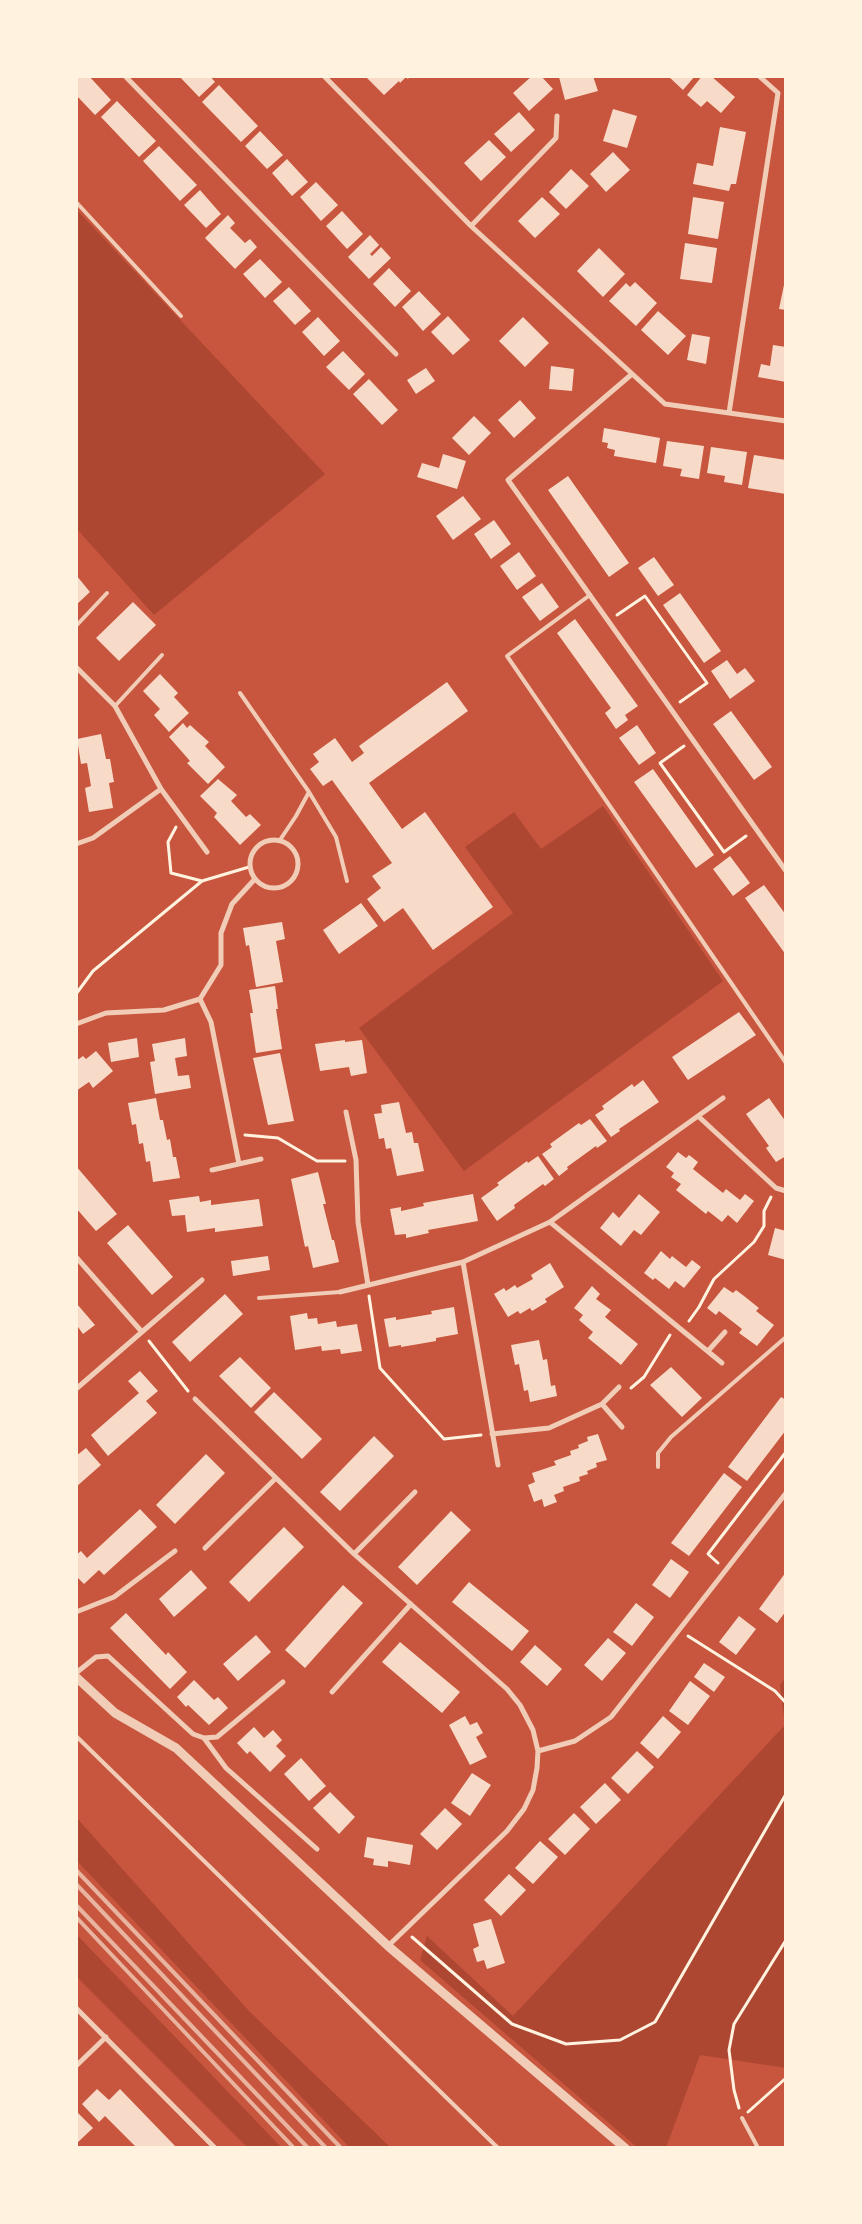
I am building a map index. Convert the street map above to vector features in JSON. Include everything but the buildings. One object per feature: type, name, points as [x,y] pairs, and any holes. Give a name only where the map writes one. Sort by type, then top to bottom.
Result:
[{"type":"street","points":[[125,76],[396,354]]},
{"type":"street","points":[[324,76],[471,226],[665,404],[786,422]]},
{"type":"street","points":[[729,413],[778,93],[759,76]]},
{"type":"street","points":[[471,226],[556,138],[557,116]]},
{"type":"street","points":[[632,374],[508,480],[786,871]]},
{"type":"street","points":[[76,667],[115,706],[161,789],[206,852]]},
{"type":"street","points":[[76,844],[93,838],[161,789]]},
{"type":"street","points":[[280,840],[293,848],[299,863],[296,878],[283,888],[268,888],[254,880],[249,867],[252,852],[264,841],[280,840]]},
{"type":"street","points":[[76,1024],[106,1013],[164,1010],[200,999],[221,965],[220,933],[232,904],[254,880]]},
{"type":"street","points":[[200,999],[212,1022],[239,1164]]},
{"type":"street","points":[[340,1292],[463,1262],[550,1222],[724,1098]]},
{"type":"street","points":[[346,1112],[356,1160],[358,1222],[368,1285]]},
{"type":"street","points":[[698,1116],[776,1188],[786,1191]]},
{"type":"street","points":[[212,1170],[260,1159]]},
{"type":"street","points":[[550,1222],[722,1363]]},
{"type":"street","points":[[76,1257],[142,1332]]},
{"type":"street","points":[[463,1262],[498,1464]]},
{"type":"street","points":[[76,1389],[202,1280]]},
{"type":"street","points":[[708,1351],[725,1332]]},
{"type":"street","points":[[492,1434],[549,1428],[602,1404],[619,1387]]},
{"type":"street","points":[[195,1399],[354,1554],[508,1690],[520,1705],[532,1730],[538,1751],[537,1768],[533,1790],[517,1820],[388,1946]]},
{"type":"street","points":[[602,1404],[622,1428]]},
{"type":"street","points":[[205,1548],[275,1479]]},
{"type":"street","points":[[354,1554],[415,1492]]},
{"type":"street","points":[[538,1751],[575,1741],[611,1716],[786,1493]]},
{"type":"street","points":[[76,1612],[114,1597],[175,1551]]},
{"type":"street","points":[[332,1692],[411,1604]]},
{"type":"street","points":[[283,1682],[217,1737],[204,1738],[193,1734],[108,1656],[96,1656],[76,1675],[115,1713],[176,1748],[388,1946],[625,2148]]},
{"type":"street","points":[[204,1738],[226,1768],[317,1849]]},
{"type":"street","points":[[76,2008],[215,2148]]},
{"type":"street","points":[[76,2066],[106,2037]]},
{"type":"lane","points":[[76,202],[181,316]]},
{"type":"lane","points":[[76,626],[107,593]]},
{"type":"lane","points":[[590,595],[507,656],[786,1063]]},
{"type":"lane","points":[[115,706],[162,655]]},
{"type":"lane","points":[[240,693],[309,792],[336,837],[347,881]]},
{"type":"lane","points":[[280,840],[309,792]]},
{"type":"lane","points":[[259,1298],[340,1292]]},
{"type":"lane","points":[[658,1467],[658,1453],[672,1437],[786,1337]]},
{"type":"lane","points":[[76,1736],[498,2148]]},
{"type":"lane","points":[[742,2118],[758,2148]]},
{"type":"path","points":[[608,622],[644,596],[650,604],[707,684],[671,709]]},
{"type":"path","points":[[693,740],[660,763],[724,852],[756,829]]},
{"type":"path","points":[[182,817],[168,842],[171,873],[202,881]]},
{"type":"path","points":[[76,994],[93,971],[202,881],[249,867]]},
{"type":"path","points":[[233,1134],[278,1138],[316,1161],[356,1160]]},
{"type":"path","points":[[619,1387],[629,1389],[644,1377],[671,1334],[688,1322],[699,1307],[714,1279],[754,1242],[764,1226],[764,1211],[776,1188]]},
{"type":"path","points":[[368,1285],[380,1368],[444,1439],[492,1434]]},
{"type":"path","points":[[142,1332],[195,1399]]},
{"type":"path","points":[[708,1554],[786,1452]]},
{"type":"path","points":[[699,1642],[775,1691],[786,1703]]},
{"type":"path","points":[[405,1929],[420,1945],[512,2024],[566,2044],[620,2040],[655,2022],[786,1794]]},
{"type":"path","points":[[786,1940],[734,2024],[728,2050],[734,2090],[742,2118],[786,2078]]},
{"type":"shaded area","points":[[76,209],[325,474],[154,615],[76,528]]},
{"type":"shaded area","points":[[603,806],[723,981],[464,1171],[359,1028],[513,913],[465,847],[514,812],[541,849]]},
{"type":"shaded area","points":[[786,1677],[786,2068],[700,2055],[666,2148],[638,2148],[420,1960],[427,1936],[513,2016],[785,1725],[780,1685]]},
{"type":"shaded area","points":[[76,1817],[249,2011],[391,2148],[350,2148],[76,1860]]},
{"type":"shaded area","points":[[76,1934],[282,2148],[248,2148],[76,1976]]},
{"type":"railway","points":[[76,1870],[341,2148]]},
{"type":"railway","points":[[76,1884],[326,2148]]},
{"type":"railway","points":[[76,1905],[308,2148]]},
{"type":"railway","points":[[76,1917],[294,2148]]}]
